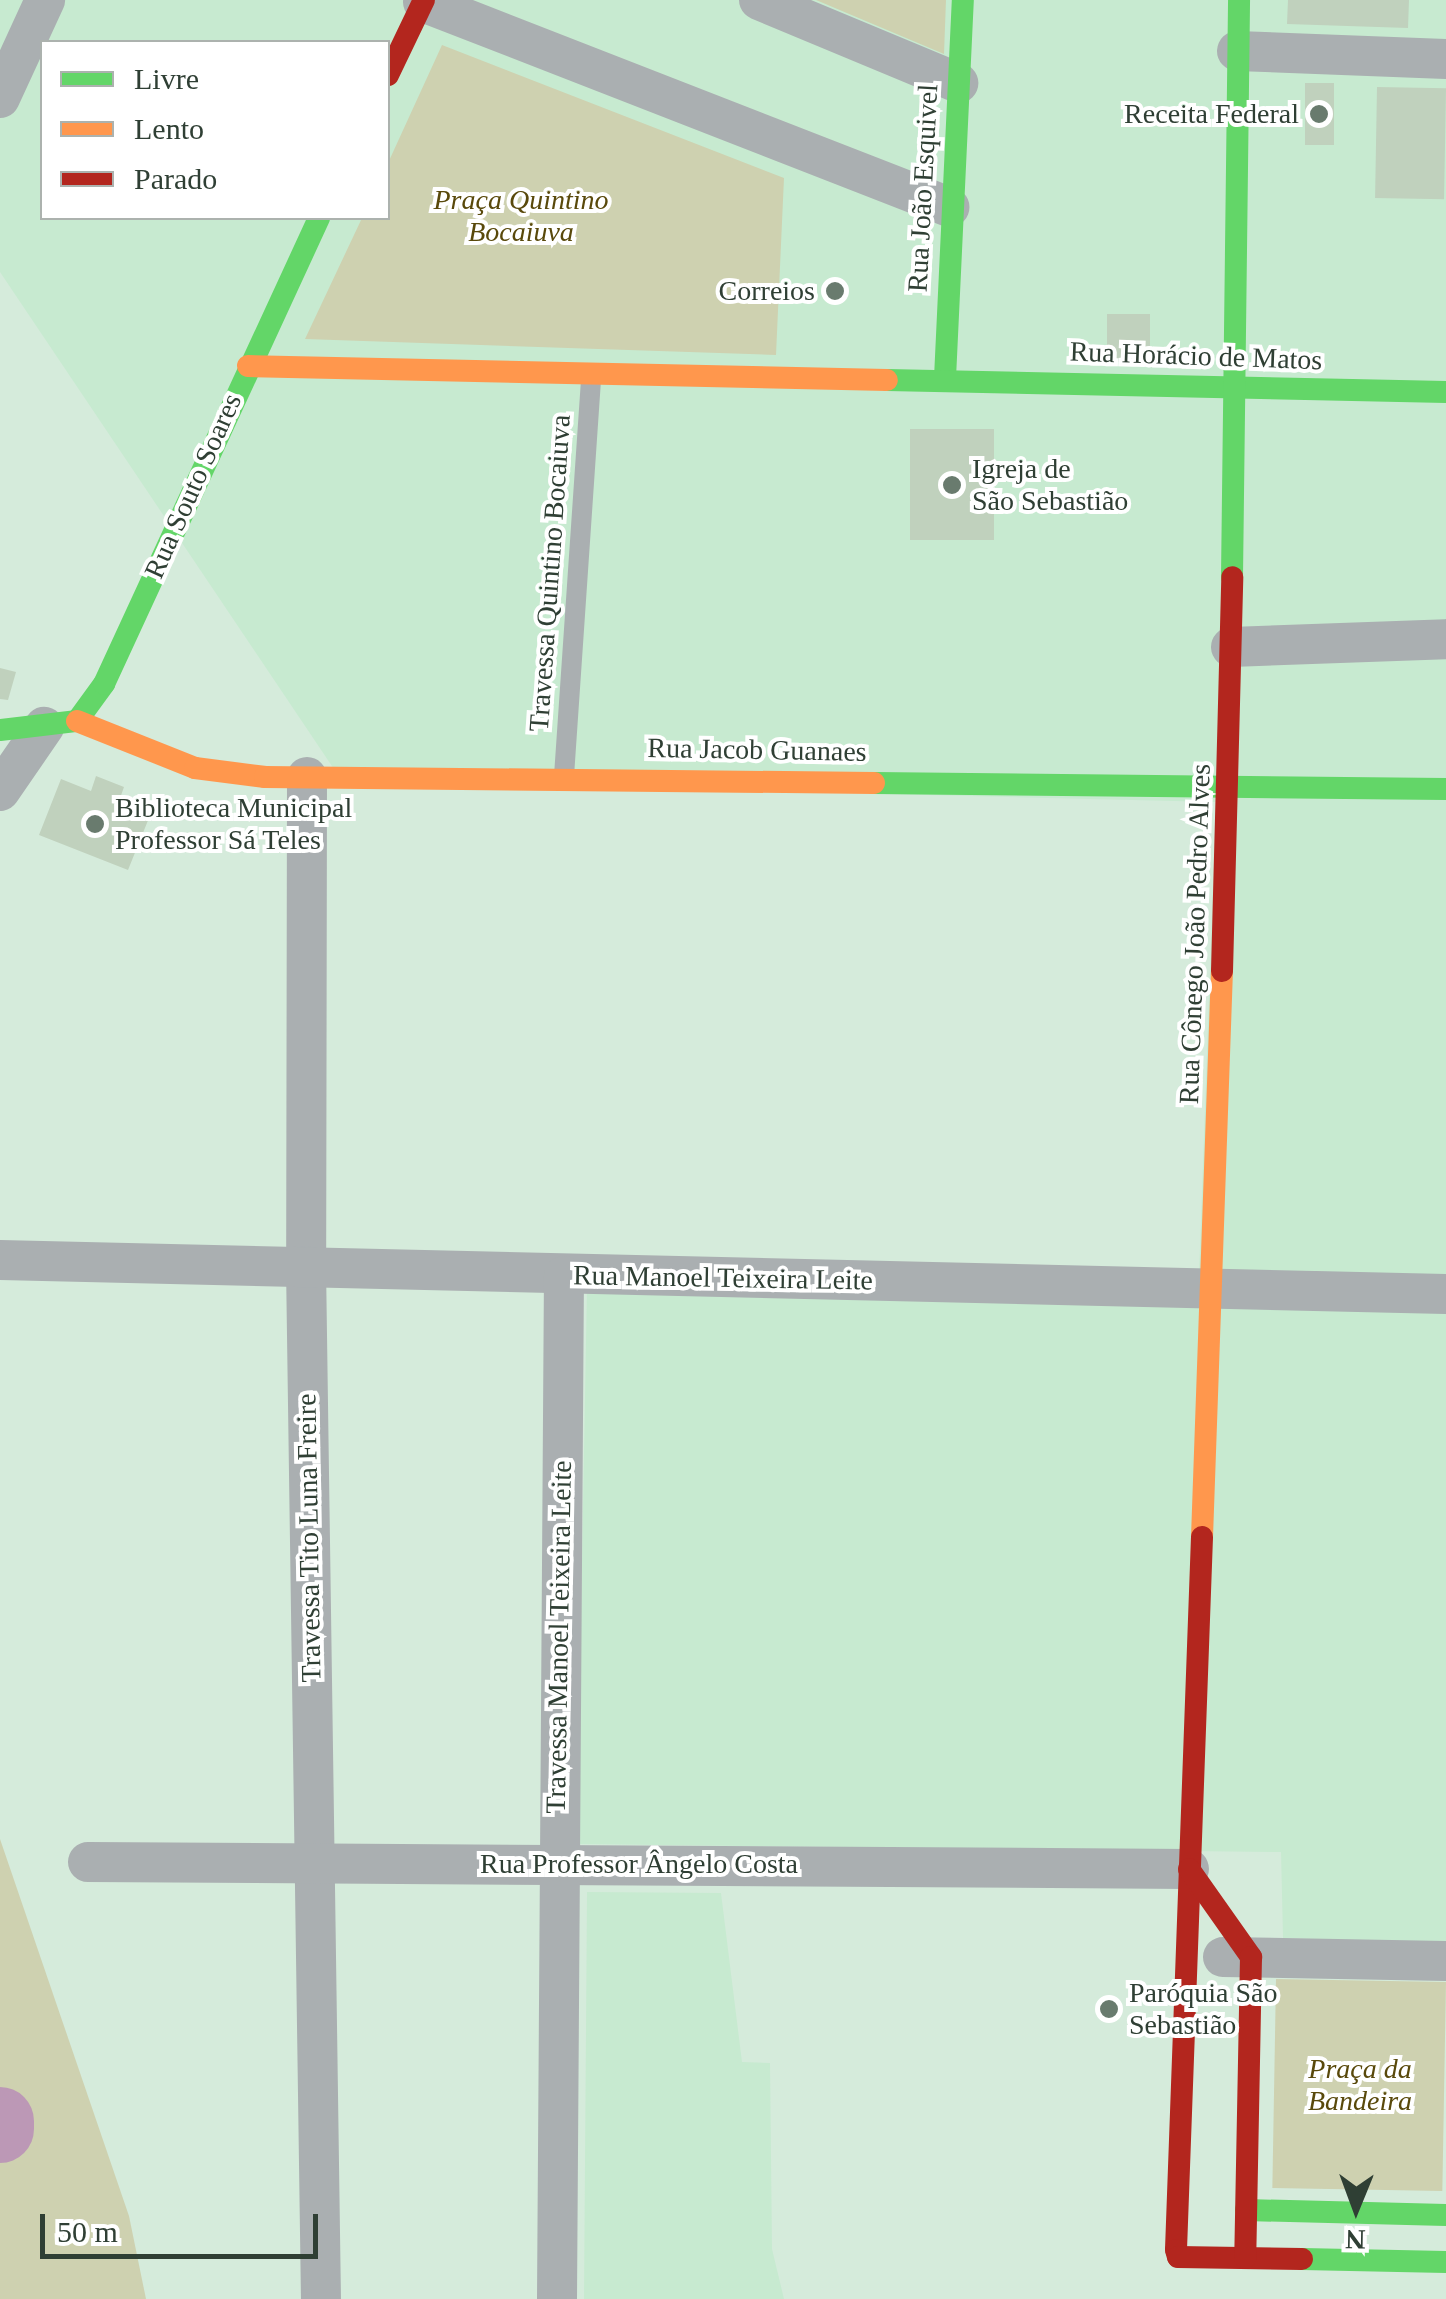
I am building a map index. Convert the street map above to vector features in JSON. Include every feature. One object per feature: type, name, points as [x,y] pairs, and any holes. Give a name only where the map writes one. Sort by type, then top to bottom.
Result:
[{"type":"street","points":[[0,98],[45,0]]},
{"type":"street","points":[[759,0],[958,83]]},
{"type":"street","name":"Rua João Esquivel","points":[[945,378],[949,207],[963,0]]},
{"type":"street","name":"Rua Cônego João Pedro Alves","points":[[1184,1957],[1214,1287],[1230,784],[1239,0]]},
{"type":"street","points":[[390,72],[423,1],[949,207]]},
{"type":"street","points":[[1238,51],[1446,59]]},
{"type":"street","name":"Rua Souto Soares","points":[[0,791],[60,724],[104,684],[318,220]]},
{"type":"street","points":[[248,366],[945,378]]},
{"type":"street","name":"Rua Horácio de Matos","points":[[945,378],[1446,392]]},
{"type":"street","points":[[1231,647],[1446,638]]},
{"type":"street","points":[[104,684],[120,717],[153,754]]},
{"type":"street","points":[[0,730],[60,724]]},
{"type":"street","name":"Rua Jacob Guanaes","points":[[60,724],[195,768],[307,778],[1446,789]]},
{"type":"street","name":"Travessa Tito Luna Freire","points":[[307,778],[306,1266],[321,2299]]},
{"type":"street","name":"Rua Manoel Teixeira Leite","points":[[0,1260],[1446,1294]]},
{"type":"street","name":"Travessa Manoel Teixeira Leite","points":[[557,2299],[556,1862],[564,1276]]},
{"type":"street","name":"Rua Professor Ângelo Costa","points":[[88,1862],[1190,1869]]},
{"type":"street","points":[[1190,1869],[1250,1957],[1245,2258]]},
{"type":"street","points":[[1446,1961],[1184,1957],[1176,2255],[1446,2262]]},
{"type":"street","points":[[1246,2210],[1446,2215]]},
{"type":"lane","name":"Travessa Quintino Bocaiuva","points":[[564,778],[592,372]]},
{"type":"shaded area","points":[[0,0],[1446,0],[1446,1943],[1283,1938],[1281,1852],[577,1844],[587,1286],[1199,1276],[1216,802],[342,781],[0,272]]},
{"type":"shaded area","points":[[587,1892],[721,1893],[742,2062],[770,2063],[772,2249],[784,2299],[584,2299]]},
{"type":"green space","points":[[816,0],[946,0],[944,54]]},
{"type":"green space","name":"Praça Quintino Bocaiuva","points":[[442,45],[784,178],[776,355],[305,339],[361,220],[390,220],[390,159]]},
{"type":"green space","points":[[0,1839],[129,2216],[146,2299],[0,2299]]},
{"type":"green space","name":"Praça da Bandeira","points":[[1276,1979],[1446,1982],[1442,2191],[1272,2188]]},
{"type":"building","points":[[1288,0],[1409,0],[1408,28],[1287,24]]},
{"type":"building","name":"Receita Federal","points":[[1305,83],[1334,83],[1334,145],[1305,145]]},
{"type":"building","points":[[1377,87],[1446,88],[1444,199],[1375,198]]},
{"type":"building","points":[[1107,314],[1150,314],[1150,362],[1107,362]]},
{"type":"building","name":"Igreja de São Sebastião","points":[[910,429],[994,429],[994,540],[910,540]]},
{"type":"building","points":[[0,668],[16,672],[8,700],[0,699]]},
{"type":"building","name":"Biblioteca Municipal Professor Sá Teles","points":[[96,776],[124,787],[119,801],[151,813],[128,870],[39,835],[61,779],[91,791]]},
{"type":"waterway","points":[[0,2121],[0,2129]]},
{"type":"traffic: fast","points":[[945,378],[963,0]]},
{"type":"traffic: fast","points":[[1232,577],[1239,0]]},
{"type":"traffic: fast","points":[[0,730],[77,721],[104,684],[318,220]]},
{"type":"traffic: fast","points":[[887,380],[1446,392]]},
{"type":"traffic: fast","points":[[874,783],[1446,789]]},
{"type":"traffic: fast","points":[[1246,2210],[1446,2215]]},
{"type":"traffic: fast","points":[[1302,2259],[1446,2262]]},
{"type":"traffic: slow","points":[[248,366],[887,380]]},
{"type":"traffic: slow","points":[[77,721],[195,768],[265,777],[874,783]]},
{"type":"traffic: slow","points":[[1202,1537],[1222,971]]},
{"type":"traffic: jam","points":[[390,71],[424,0]]},
{"type":"traffic: jam","points":[[1222,971],[1232,577]]},
{"type":"traffic: jam","points":[[1202,1537],[1176,2250],[1178,2257],[1302,2259]]},
{"type":"traffic: jam","points":[[1189,1869],[1251,1957],[1245,2258]]},
{"type":"place","name":"Receita Federal","points":[[1319,114]]},
{"type":"place","name":"Correios","points":[[835,291]]},
{"type":"place","name":"Igreja de São Sebastião","points":[[952,485]]},
{"type":"place","name":"Biblioteca Municipal Professor Sá Teles","points":[[95,824]]},
{"type":"place","name":"Paróquia São Sebastião","points":[[1109,2009]]}]
